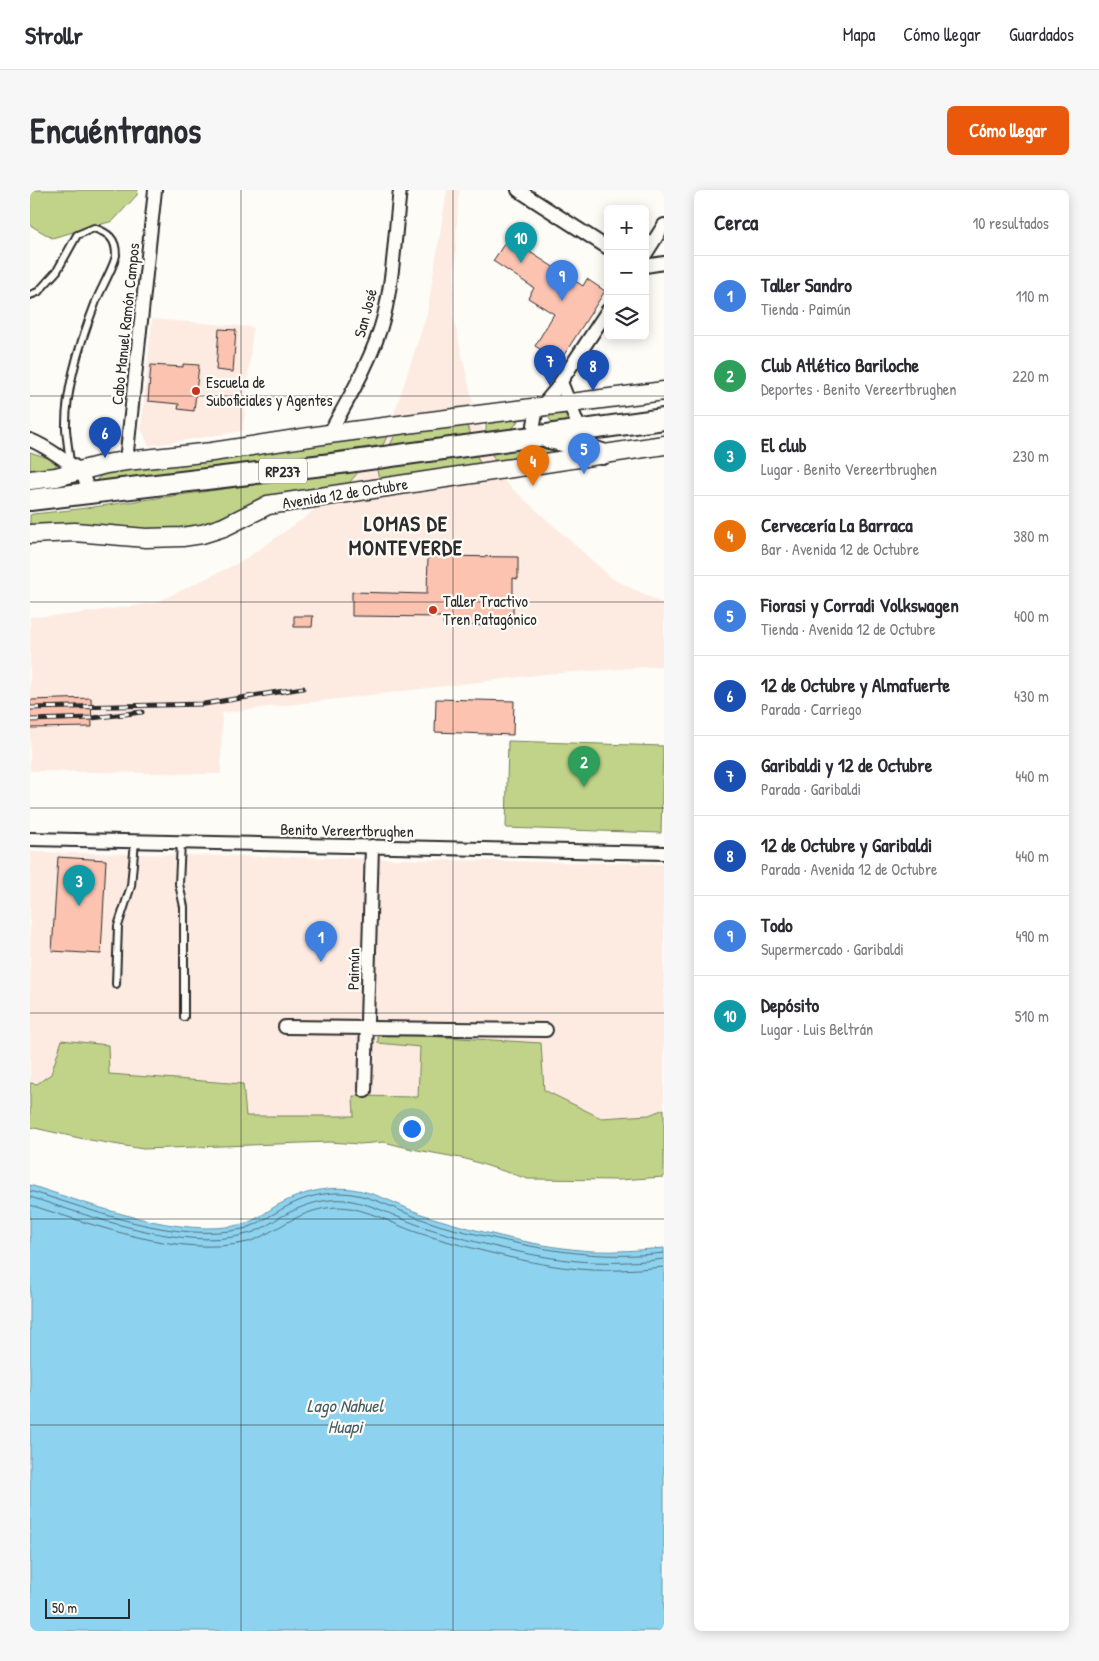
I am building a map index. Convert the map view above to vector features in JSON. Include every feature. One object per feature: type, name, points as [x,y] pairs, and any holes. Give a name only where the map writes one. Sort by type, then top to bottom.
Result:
[{"type":"main road","name":"Avenida 12 de Octubre","points":[[30,500],[340,463],[664,419]]},
{"type":"main road","points":[[537,436],[567,442],[602,454]]},
{"type":"street","name":"Cabo Manuel Ramón Campos","points":[[126,461],[155,190]]},
{"type":"street","name":"San José","points":[[329,434],[373,346],[384,316],[400,190]]},
{"type":"street","points":[[518,190],[604,245]]},
{"type":"street","points":[[648,250],[664,225]]},
{"type":"street","points":[[649,265],[664,263]]},
{"type":"street","points":[[537,436],[534,425],[536,413],[561,382],[604,316]]},
{"type":"street","points":[[561,382],[580,430]]},
{"type":"street","points":[[30,480],[56,477],[75,468],[212,452],[329,434],[664,391]]},
{"type":"street","points":[[30,440],[58,455],[75,468],[90,494]]},
{"type":"street","name":"Avenida 12 de Octubre","points":[[30,534],[75,532],[146,538],[182,537],[202,534],[224,527],[268,505],[664,445]]},
{"type":"street","name":"Benito Vereertbrughen","points":[[30,839],[664,853]]},
{"type":"street","name":"Paimún","points":[[366,1091],[372,846]]},
{"type":"street","points":[[285,1027],[546,1030]]},
{"type":"lane","points":[[30,295],[38,292],[57,271],[77,235],[94,228],[108,233],[114,242],[116,256],[96,300],[82,339],[70,388],[66,428],[75,468]]},
{"type":"lane","points":[[116,984],[118,926],[131,886],[134,841]]},
{"type":"lane","points":[[181,842],[179,884],[184,907],[184,1017]]},
{"type":"shaded area","points":[[447,190],[460,190],[453,316],[474,407],[506,483],[613,579],[664,604],[664,666],[545,674],[222,713],[221,774],[30,771],[30,617],[67,615],[155,603],[244,560],[307,516],[348,475],[393,417],[427,314]]},
{"type":"shaded area","name":"Escuela de Suboficiales y Agentes","points":[[152,319],[253,327],[243,431],[149,446],[141,429]]},
{"type":"shaded area","points":[[30,852],[664,864],[664,1109],[649,1115],[601,1118],[543,1090],[541,1043],[378,1043],[420,1046],[418,1097],[353,1096],[354,1116],[246,1116],[243,1084],[109,1074],[62,1041],[51,1074],[37,1084],[30,1083]]},
{"type":"green space","points":[[30,190],[138,190],[137,195],[113,221],[52,238],[30,225]]},
{"type":"green space","points":[[565,411],[567,416],[565,422],[552,423],[549,413]]},
{"type":"green space","points":[[522,415],[513,428],[486,433],[486,419]]},
{"type":"green space","points":[[465,423],[471,434],[390,445],[397,431]]},
{"type":"green space","points":[[389,432],[383,445],[97,485],[97,479],[107,471]]},
{"type":"green space","points":[[549,443],[580,451],[496,463],[490,450]]},
{"type":"green space","points":[[30,452],[56,461],[56,472],[30,475]]},
{"type":"green space","points":[[475,452],[481,465],[379,479],[376,466]]},
{"type":"green space","points":[[361,469],[348,484],[189,533],[30,529],[30,515],[33,514],[263,484]]},
{"type":"green space","points":[[508,741],[663,746],[661,833],[506,828]]},
{"type":"green space","points":[[378,1033],[541,1043],[544,1090],[601,1118],[649,1115],[664,1109],[664,1177],[619,1180],[528,1179],[466,1159],[384,1142],[360,1144],[329,1142],[143,1149],[30,1127],[30,1083],[37,1084],[51,1074],[62,1040],[108,1045],[109,1074],[243,1084],[246,1116],[354,1116],[353,1096],[418,1097],[420,1047],[378,1043]]},
{"type":"water","name":"Lago Nahuel Huapi","points":[[30,1185],[136,1218],[165,1224],[219,1228],[247,1223],[276,1206],[303,1194],[342,1188],[372,1194],[420,1214],[490,1234],[553,1247],[593,1251],[664,1248],[664,1631],[30,1631]]},
{"type":"building","points":[[508,238],[583,286],[587,279],[604,290],[560,361],[535,346],[554,314],[528,298],[534,288],[493,261]]},
{"type":"building","points":[[219,329],[236,330],[233,372],[216,370]]},
{"type":"building","points":[[183,364],[199,365],[194,411],[178,409],[179,404],[148,401],[151,365],[183,367]]},
{"type":"building","points":[[428,556],[518,557],[518,579],[513,578],[513,626],[443,625],[444,617],[352,616],[352,592],[427,594]]},
{"type":"building","points":[[294,616],[313,616],[312,627],[294,627]]},
{"type":"building","points":[[91,698],[92,727],[30,728],[30,700]]},
{"type":"building","points":[[436,699],[514,701],[513,735],[435,732]]},
{"type":"building","points":[[58,857],[106,860],[101,954],[52,951]]},
{"type":"railway","points":[[30,708],[204,704],[303,688]]},
{"type":"railway","points":[[30,720],[92,718],[142,712]]},
{"type":"place","name":"Depósito","points":[[521,263]]},
{"type":"place","name":"Todo","points":[[562,301]]},
{"type":"place","name":"Garibaldi y 12 de Octubre","points":[[550,386]]},
{"type":"place","name":"Escuela de Suboficiales y Agentes","points":[[196,391]]},
{"type":"place","name":"12 de Octubre y Garibaldi","points":[[593,391]]},
{"type":"place","name":"12 de Octubre y Almafuerte","points":[[105,458]]},
{"type":"place","name":"Fiorasi y Corradi Volkswagen","points":[[584,474]]},
{"type":"place","name":"Cervecería La Barraca","points":[[533,486]]},
{"type":"place","name":"Taller Tractivo Tren Patagónico","points":[[433,610]]},
{"type":"place","name":"Club Atlético Bariloche","points":[[584,787]]},
{"type":"place","name":"El club","points":[[79,906]]},
{"type":"place","name":"Taller Sandro","points":[[321,962]]},
{"type":"district","name":"LOMAS DE MONTEVERDE","points":[[406,535]]}]
